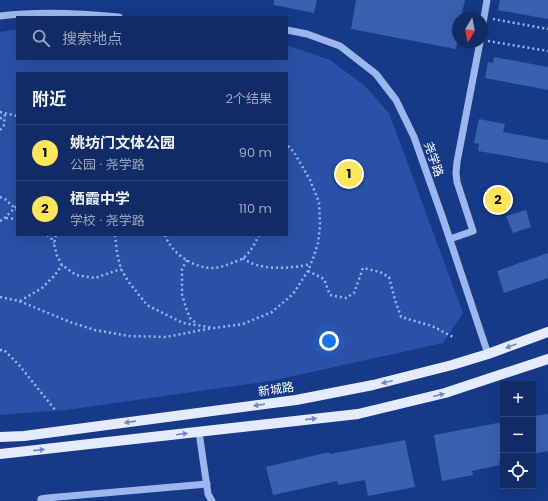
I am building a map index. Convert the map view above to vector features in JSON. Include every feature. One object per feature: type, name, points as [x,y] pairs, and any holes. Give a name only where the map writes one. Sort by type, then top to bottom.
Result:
[{"type":"main road","name":"新城路","points":[[0,437],[24,436],[296,400],[380,383],[452,366],[548,332]]},
{"type":"main road","points":[[0,454],[358,414],[445,393],[548,359]]},
{"type":"street","points":[[485,12],[487,0]]},
{"type":"street","points":[[0,16],[42,13],[83,13],[110,16]]},
{"type":"street","name":"尧学路","points":[[288,30],[307,34],[340,46],[376,74],[396,100],[414,137],[488,354]]},
{"type":"street","points":[[450,239],[473,231],[457,182],[456,173],[479,48]]},
{"type":"street","points":[[199,432],[208,494],[212,501]]},
{"type":"street","points":[[41,501],[41,499],[47,498],[207,484]]},
{"type":"path","points":[[488,19],[548,29]]},
{"type":"path","points":[[488,41],[548,51]]},
{"type":"path","points":[[0,112],[16,116]]},
{"type":"path","points":[[0,130],[4,125],[5,113]]},
{"type":"path","points":[[0,118],[5,119]]},
{"type":"path","points":[[0,298],[19,301],[70,322],[95,330],[129,336],[166,337],[243,324],[272,312],[293,294],[308,271],[318,243],[320,226],[319,202],[310,180],[294,152],[288,146]]},
{"type":"path","points":[[0,197],[16,208],[0,221]]},
{"type":"path","points":[[5,218],[16,219]]},
{"type":"path","points":[[49,236],[54,244],[57,256],[62,265],[76,275],[95,278],[121,269]]},
{"type":"path","points":[[54,244],[56,236]]},
{"type":"path","points":[[115,236],[121,269],[128,281],[147,305],[183,323],[214,328]]},
{"type":"path","points":[[165,236],[167,241],[176,253],[201,266],[213,268],[226,266],[243,258],[253,247],[258,236]]},
{"type":"path","points":[[243,258],[255,265],[280,268],[311,264]]},
{"type":"path","points":[[187,260],[182,269],[182,294],[190,318],[197,325]]},
{"type":"path","points":[[19,301],[42,288],[55,275],[62,265]]},
{"type":"path","points":[[308,271],[324,279],[330,295],[346,298],[354,293],[363,268],[380,272],[390,277],[401,317],[432,326],[455,338]]},
{"type":"path","points":[[0,350],[4,350],[19,365],[56,411]]},
{"type":"shaded area","points":[[16,29],[16,60],[288,60],[288,45],[330,60],[364,85],[389,113],[463,313],[443,343],[271,381],[66,410],[0,415],[0,32]]},
{"type":"building","points":[[274,0],[317,0],[314,13],[274,5]]},
{"type":"building","points":[[356,0],[465,0],[462,12],[452,12],[452,48],[456,49],[351,29]]},
{"type":"building","points":[[500,0],[548,0],[548,19],[498,10]]},
{"type":"building","points":[[494,57],[548,67],[548,90],[485,78],[488,62],[493,63]]},
{"type":"building","points":[[479,119],[505,124],[503,132],[548,140],[548,163],[478,151],[479,144],[474,143]]},
{"type":"building","points":[[526,210],[531,227],[513,233],[506,216]]},
{"type":"building","points":[[548,253],[548,278],[504,293],[497,271]]},
{"type":"building","points":[[548,414],[548,451],[536,453],[536,417],[536,416]]},
{"type":"building","points":[[500,423],[500,465],[472,471],[473,475],[442,481],[434,435]]},
{"type":"building","points":[[405,440],[415,487],[368,496],[365,480],[338,485],[337,481],[273,495],[266,467],[329,452],[330,454]]},
{"type":"place","name":"姚坊门文体公园","points":[[349,174]]},
{"type":"place","name":"栖霞中学","points":[[498,200]]}]
